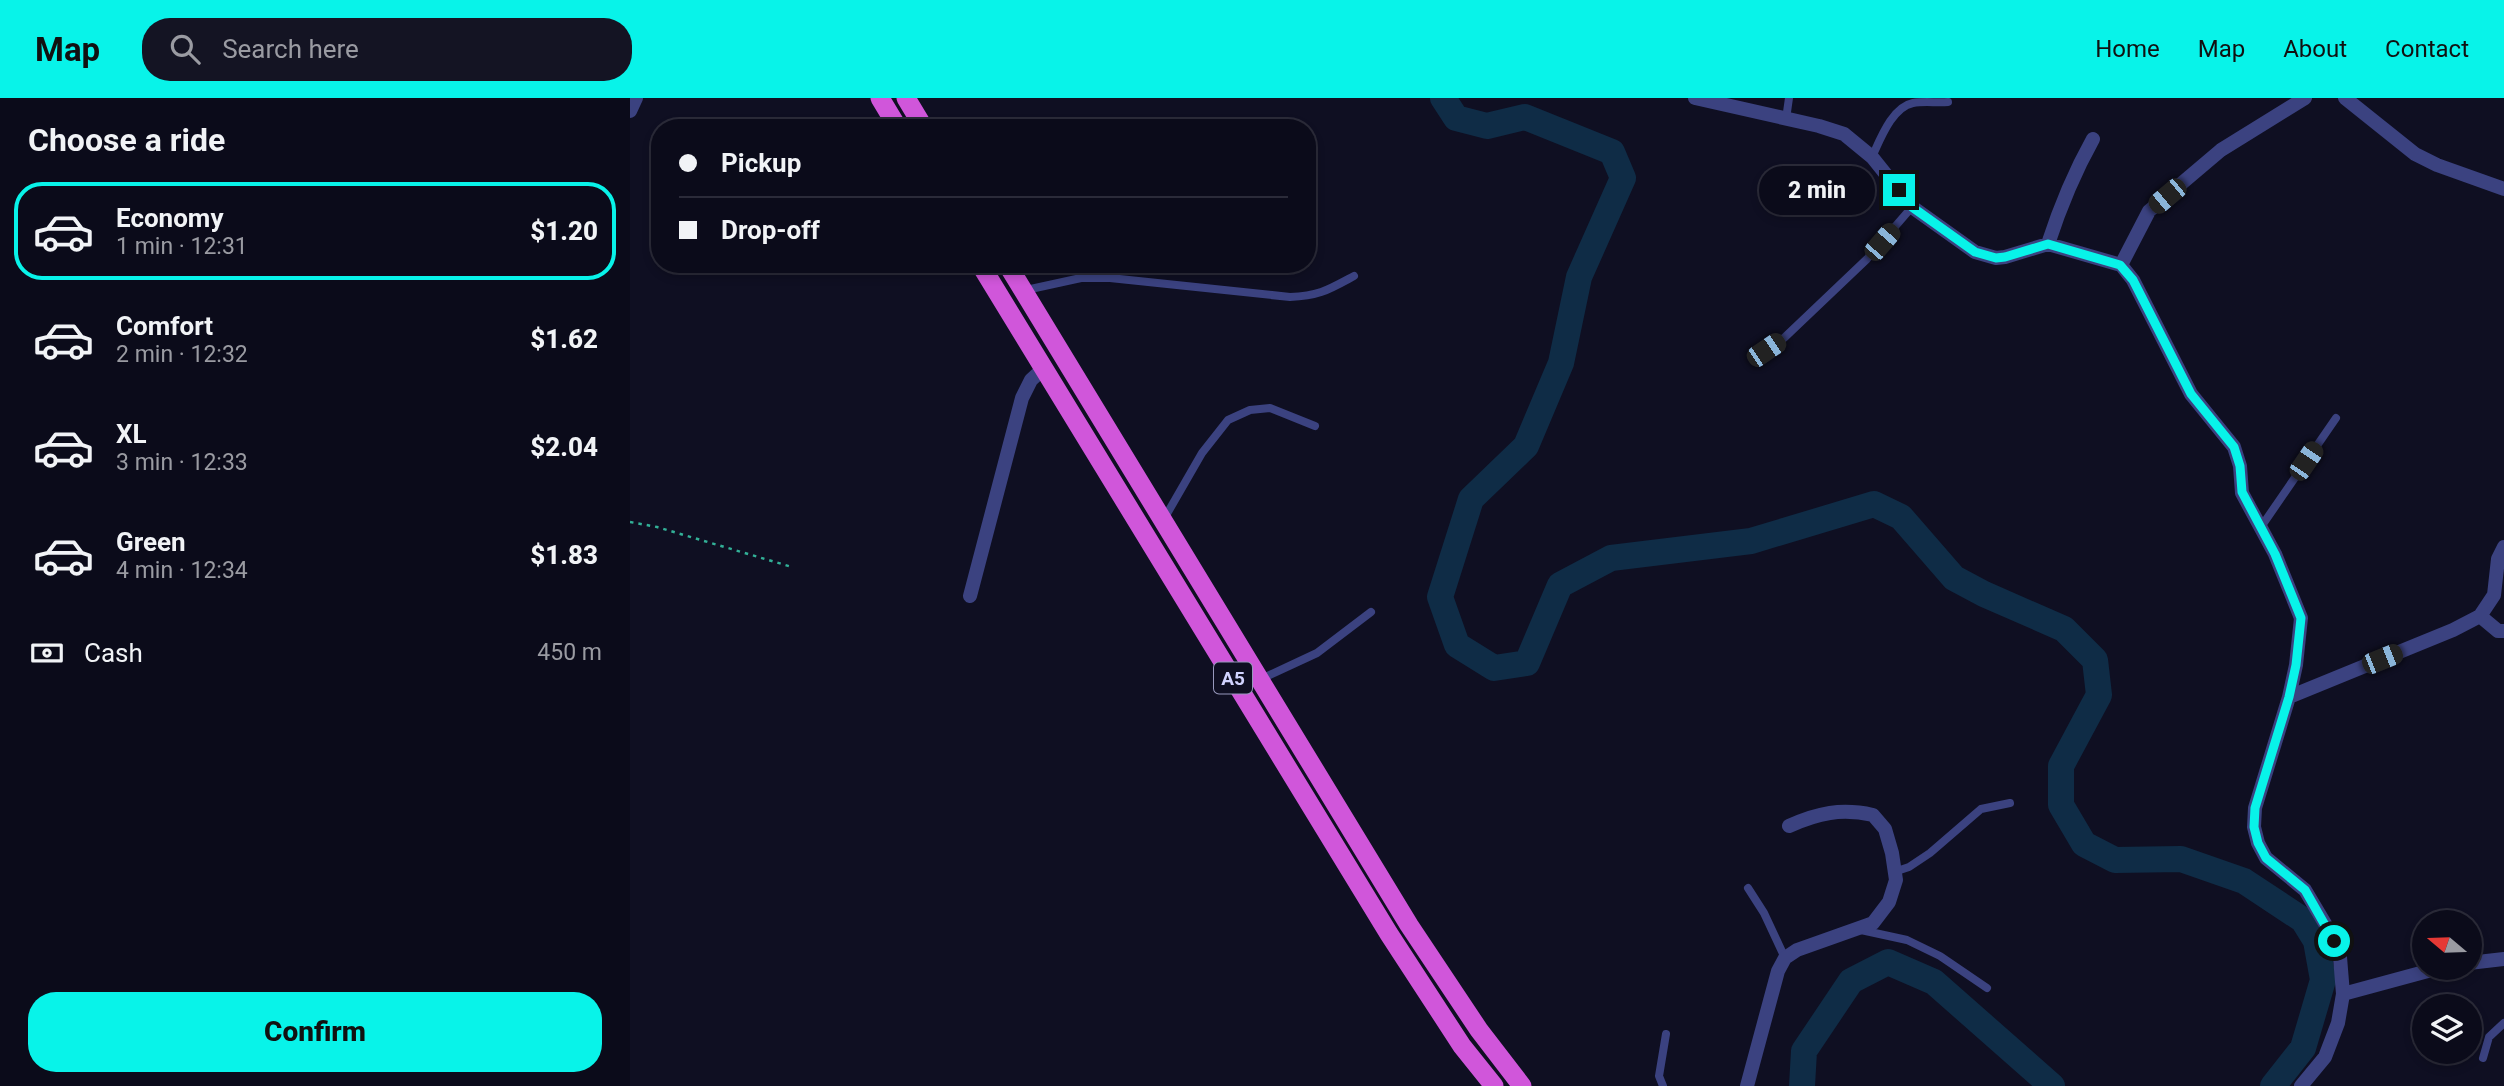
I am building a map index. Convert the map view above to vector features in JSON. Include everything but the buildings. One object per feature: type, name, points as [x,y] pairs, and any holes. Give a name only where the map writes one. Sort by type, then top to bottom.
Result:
[{"type":"highway","points":[[880,98],[893,119]]},
{"type":"highway","points":[[906,98],[919,119]]},
{"type":"highway","name":"A5","points":[[985,273],[1389,934],[1462,1046],[1494,1086]]},
{"type":"highway","name":"A5","points":[[1012,273],[1409,925],[1479,1030],[1522,1086]]},
{"type":"street","points":[[630,111],[636,98]]},
{"type":"street","points":[[1696,98],[1844,134],[1872,156],[1912,207],[1975,252],[1996,258],[2048,244],[2120,265],[2133,280],[2191,394],[2234,447],[2240,466],[2242,492],[2275,554],[2301,618],[2300,646],[2289,697],[2255,808],[2254,827],[2266,858],[2305,890],[2327,927],[2340,957],[2343,994],[2338,1023],[2325,1057],[2301,1086]]},
{"type":"street","points":[[2120,265],[2149,211],[2221,150],[2305,98]]},
{"type":"street","points":[[2345,98],[2415,154],[2437,165],[2504,189]]},
{"type":"street","points":[[2048,244],[2060,207],[2093,139]]},
{"type":"street","points":[[970,596],[1022,398],[1031,380],[1043,369]]},
{"type":"street","points":[[2289,697],[2453,630],[2480,616],[2494,595],[2498,559],[2504,547]]},
{"type":"street","points":[[2480,616],[2498,631],[2504,631]]},
{"type":"street","points":[[1747,1086],[1778,971],[1786,958],[1797,950],[1873,923],[1889,902],[1896,880],[1885,829],[1873,815],[1836,810],[1814,815],[1789,826]]},
{"type":"street","points":[[2482,962],[2503,961]]},
{"type":"street","points":[[2343,994],[2412,975]]},
{"type":"lane","points":[[1786,119],[1789,98]]},
{"type":"lane","points":[[1872,156],[1900,110],[1911,103],[1948,102]]},
{"type":"lane","points":[[1753,356],[1784,338],[1867,259],[1912,207]]},
{"type":"lane","points":[[1023,291],[1081,278],[1110,278],[1290,297],[1324,293],[1354,276]]},
{"type":"lane","points":[[1163,521],[1202,453],[1228,421],[1250,410],[1270,408],[1315,426]]},
{"type":"lane","points":[[2261,527],[2336,418]]},
{"type":"lane","points":[[1259,680],[1317,653],[1371,612]]},
{"type":"lane","points":[[1894,872],[1909,867],[1930,853],[1981,809],[2010,803]]},
{"type":"lane","points":[[1748,888],[1786,958]]},
{"type":"lane","points":[[1858,929],[1907,940],[1940,956],[1987,988]]},
{"type":"lane","points":[[2483,1058],[2489,1037],[2504,1023]]},
{"type":"lane","points":[[1663,1086],[1658,1076],[1666,1034]]},
{"type":"path","points":[[630,522],[657,527],[792,567]]},
{"type":"waterway","points":[[1443,98],[1456,118],[1487,126],[1525,117],[1612,152],[1623,178],[1579,277],[1561,363],[1526,446],[1471,499],[1440,597],[1457,645],[1494,668],[1527,663],[1560,585],[1611,558],[1751,541],[1874,504],[1901,517],[1954,578],[2064,629],[2095,660],[2099,695],[2061,766],[2061,805],[2084,844],[2115,860],[2181,859],[2244,881],[2303,920],[2316,941],[2323,980],[2303,1048],[2273,1086]]},
{"type":"waterway","points":[[1802,1086],[1804,1051],[1851,981],[1888,962],[1934,982],[2052,1086]]},
{"type":"route","points":[[1899,190],[1912,207],[1975,252],[1996,258],[2048,244],[2120,265],[2133,280],[2191,394],[2234,447],[2240,466],[2242,492],[2275,554],[2301,618],[2300,646],[2289,697],[2255,808],[2254,827],[2266,858],[2305,890],[2334,941]]}]
